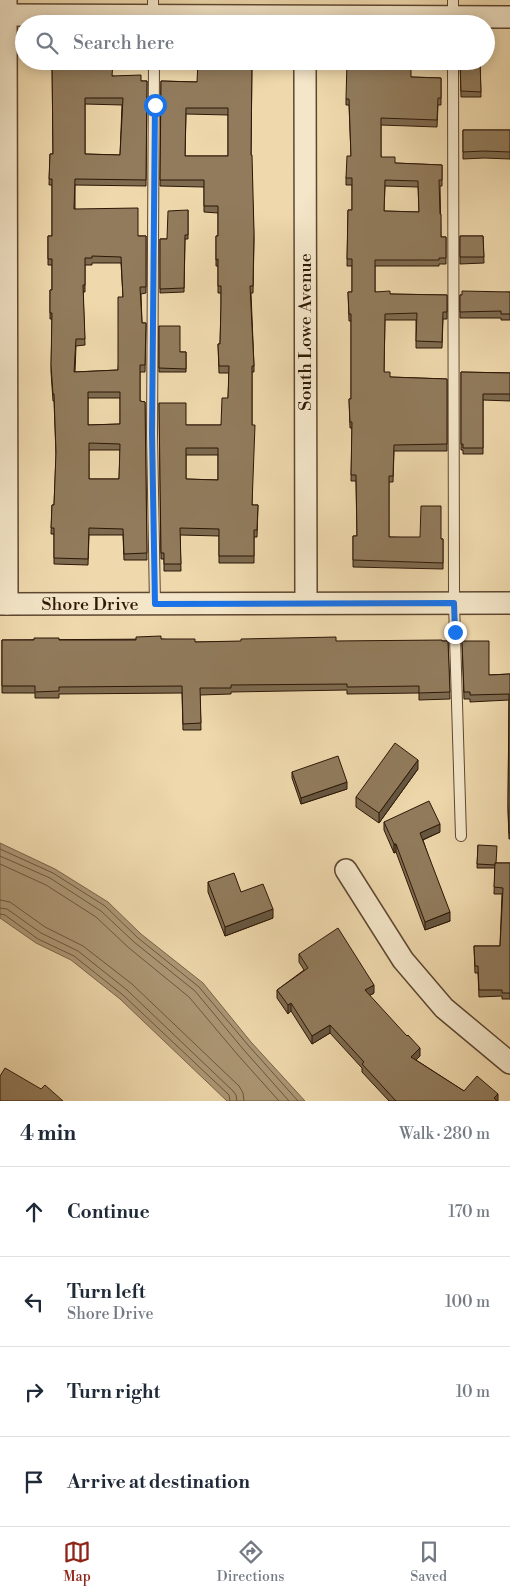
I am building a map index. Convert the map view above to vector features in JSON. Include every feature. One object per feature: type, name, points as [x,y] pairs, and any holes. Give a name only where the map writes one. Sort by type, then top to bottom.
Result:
[{"type":"street","points":[[3,604],[4,10],[153,13],[453,13],[482,15]]},
{"type":"street","points":[[495,16],[510,17]]},
{"type":"street","name":"South Lowe Avenue","points":[[305,70],[306,603]]},
{"type":"street","name":"Shore Drive","points":[[3,604],[510,603]]},
{"type":"street","points":[[346,870],[404,960],[426,987],[444,1008],[510,1063]]},
{"type":"lane","points":[[154,70],[152,434],[155,604]]},
{"type":"lane","points":[[453,70],[454,603],[461,836]]},
{"type":"water","points":[[0,843],[55,869],[108,902],[141,934],[203,983],[251,1042],[305,1101],[227,1101],[120,999],[71,960],[36,943],[0,918]]},
{"type":"building","points":[[52,70],[112,70],[112,76],[141,75],[141,81],[147,81],[146,180],[75,179],[74,209],[138,208],[138,236],[146,236],[146,287],[140,287],[142,323],[146,323],[145,365],[140,365],[140,401],[145,402],[147,553],[124,554],[123,529],[89,528],[88,559],[54,558],[54,528],[51,528],[56,452],[51,365],[52,313],[50,313],[50,290],[52,290],[52,259],[48,259],[48,236],[52,236],[52,179],[49,179],[50,154],[53,154]],"holes":[[[85,98],[123,98],[120,155],[85,154]],[[92,256],[121,257],[123,297],[118,297],[118,370],[74,372],[76,339],[85,339],[83,285],[85,285],[85,258],[92,258]],[[88,392],[120,392],[120,424],[88,425]],[[89,443],[120,444],[119,479],[89,479]]]},
{"type":"building","points":[[198,70],[252,70],[251,155],[254,232],[253,286],[250,286],[254,366],[252,366],[252,425],[255,425],[252,505],[258,505],[257,530],[254,530],[254,556],[219,556],[219,529],[180,528],[181,564],[164,564],[164,553],[161,553],[159,403],[186,403],[186,425],[221,425],[222,398],[228,398],[229,366],[219,366],[218,344],[220,344],[221,286],[218,286],[218,259],[216,260],[218,206],[204,206],[204,180],[160,180],[161,81],[197,82]],"holes":[[[186,108],[228,108],[228,156],[185,156]],[[186,448],[218,448],[218,480],[186,479]]]},
{"type":"building","points":[[347,70],[411,70],[411,77],[441,78],[441,98],[438,98],[437,120],[381,118],[381,157],[395,157],[395,163],[442,165],[442,180],[439,180],[440,214],[441,237],[446,237],[446,258],[439,258],[439,260],[375,260],[375,292],[390,291],[390,294],[447,295],[447,312],[443,312],[442,342],[416,341],[417,313],[385,314],[384,372],[390,372],[390,377],[447,379],[447,444],[394,445],[393,476],[389,476],[389,537],[420,537],[421,506],[441,506],[443,563],[353,560],[353,536],[357,536],[356,475],[351,475],[352,422],[350,422],[349,399],[351,399],[351,314],[349,314],[348,292],[352,292],[352,259],[347,259],[348,210],[352,210],[352,178],[346,178],[347,156],[351,156],[349,99],[346,99]],"holes":[[[385,180],[418,181],[419,212],[384,211]]]},
{"type":"building","points":[[460,70],[480,70],[481,92],[461,91]]},
{"type":"building","points":[[463,130],[510,130],[510,152],[463,152]]},
{"type":"building","points":[[188,210],[188,235],[185,235],[184,288],[160,289],[160,239],[167,239],[168,211]]},
{"type":"building","points":[[460,236],[483,236],[484,257],[460,257]]},
{"type":"building","points":[[462,291],[510,292],[510,314],[501,314],[501,311],[460,312],[460,295],[462,295]]},
{"type":"building","points":[[159,326],[180,326],[180,352],[186,352],[186,369],[159,368]]},
{"type":"building","points":[[461,372],[510,373],[510,394],[483,394],[483,448],[463,448],[463,444],[461,444]]},
{"type":"building","points":[[161,636],[161,639],[195,639],[195,642],[336,637],[336,641],[448,641],[450,692],[419,693],[419,686],[347,687],[347,684],[231,685],[231,688],[200,688],[201,723],[183,724],[182,686],[59,687],[59,691],[35,692],[35,686],[2,686],[2,640],[59,638],[59,640],[136,640],[136,637]]},
{"type":"building","points":[[462,641],[489,641],[489,675],[510,674],[510,833],[508,804],[509,694],[470,695],[470,692],[464,692]]},
{"type":"building","points":[[395,743],[418,760],[379,813],[356,797]]},
{"type":"building","points":[[338,756],[347,782],[301,798],[292,772]]},
{"type":"building","points":[[429,801],[440,824],[420,833],[450,912],[425,922],[396,844],[394,844],[384,822]]},
{"type":"building","points":[[478,845],[497,846],[495,865],[477,864]]},
{"type":"building","points":[[495,863],[510,863],[510,993],[502,993],[502,990],[479,990],[478,966],[475,966],[474,946],[500,946],[503,888],[494,887]]},
{"type":"building","points":[[234,873],[241,892],[263,884],[273,909],[225,927],[208,882]]},
{"type":"building","points":[[338,928],[374,985],[365,990],[420,1048],[411,1057],[464,1091],[477,1076],[498,1094],[494,1098],[497,1101],[396,1101],[330,1025],[312,1036],[291,1003],[288,1005],[277,990],[308,968],[299,954]]},
{"type":"building","points":[[5,1068],[41,1089],[45,1085],[63,1101],[0,1101],[0,1076]]},
{"type":"route","points":[[155,105],[152,434],[155,604],[454,603],[455,632]]}]
